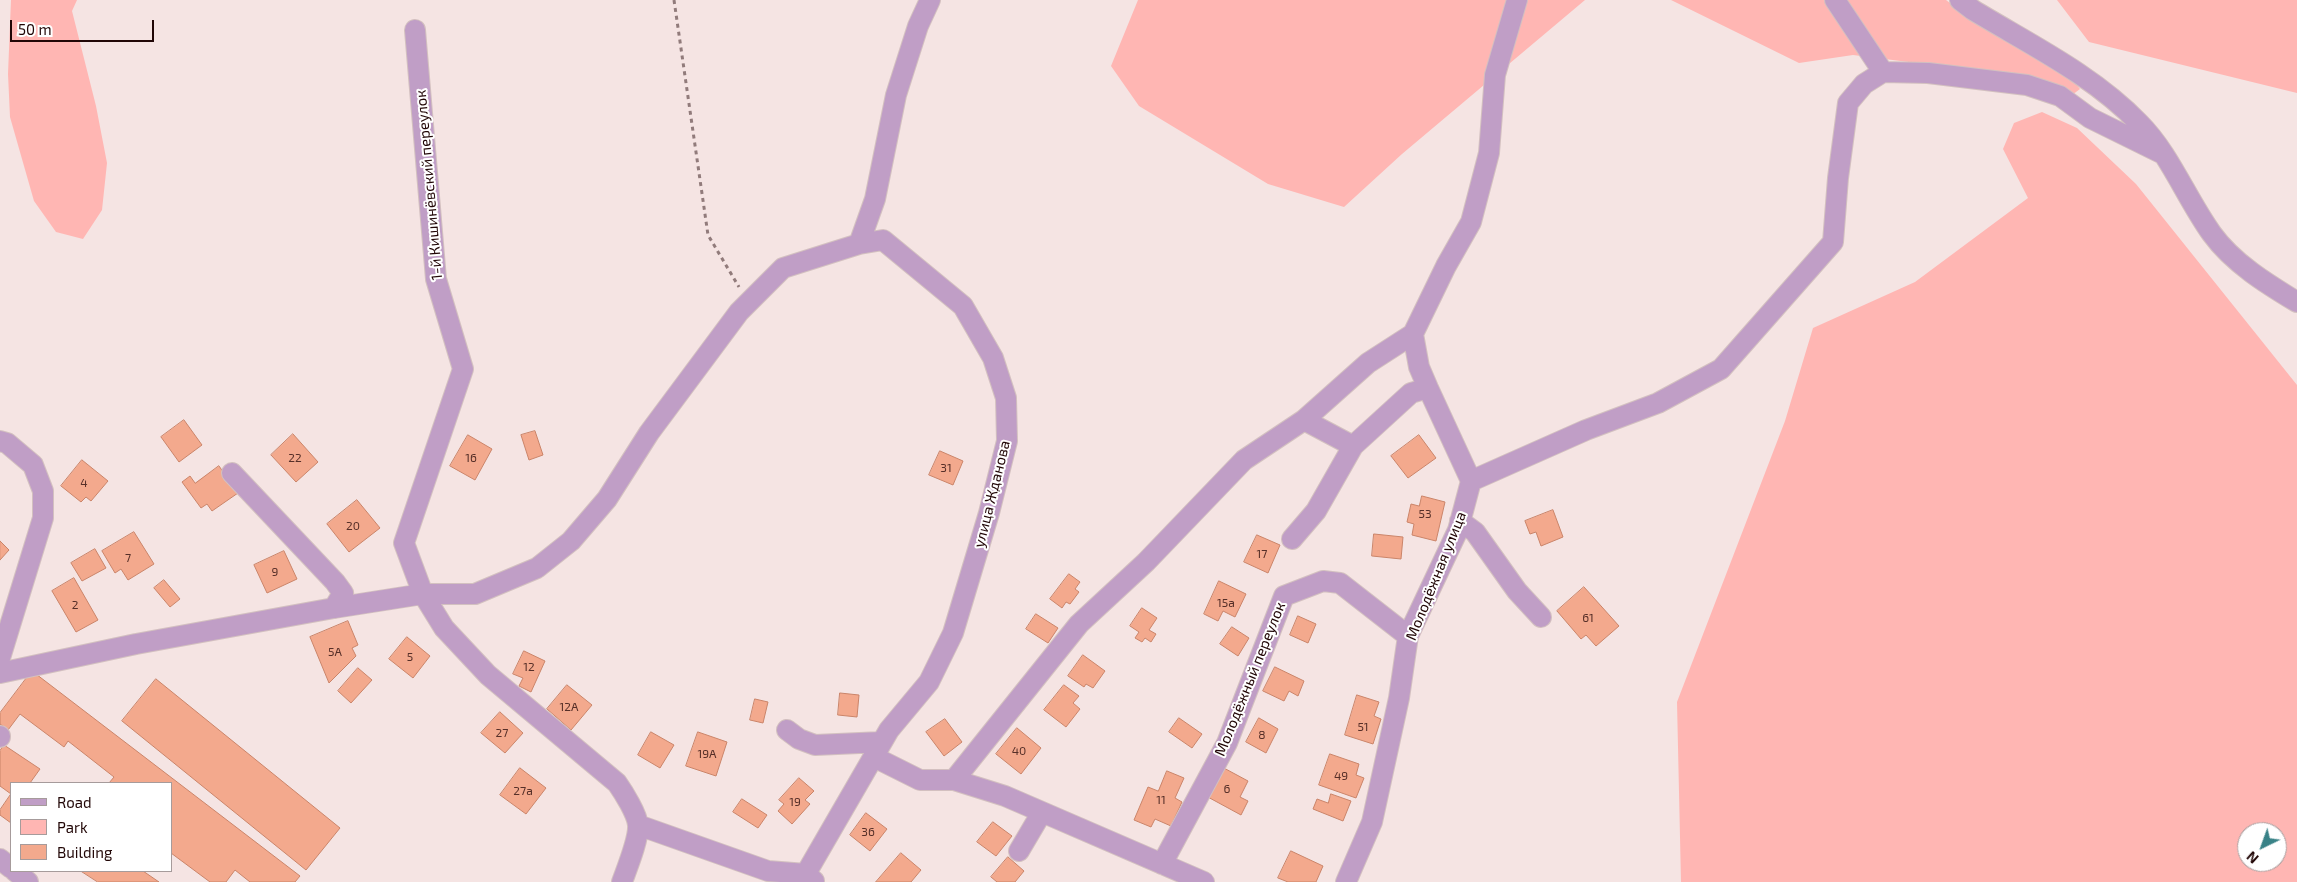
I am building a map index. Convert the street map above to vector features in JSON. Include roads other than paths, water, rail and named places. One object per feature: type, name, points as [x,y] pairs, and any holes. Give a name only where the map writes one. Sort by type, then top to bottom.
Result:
[{"type":"street","points":[[859,244],[875,198],[896,95],[918,26],[930,0]]},
{"type":"street","points":[[954,780],[1078,624],[1146,562],[1244,460],[1304,420],[1368,363],[1413,334],[1446,266],[1471,222],[1489,153],[1496,75],[1517,0]]},
{"type":"street","points":[[1835,0],[1883,72]]},
{"type":"street","points":[[1960,0],[1973,10],[2102,89],[2140,123],[2163,154],[2212,235],[2238,262],[2297,302]]},
{"type":"street","name":"1-й Кишинёвский переулок","points":[[415,30],[436,279],[463,369],[404,543],[423,594],[444,628],[488,675],[617,784],[625,794],[638,825]]},
{"type":"street","points":[[1413,334],[1419,367],[1471,481],[1586,430],[1658,403],[1721,369],[1833,242],[1838,178],[1848,103],[1864,84],[1883,72],[1928,73],[2027,85],[2060,96],[2090,118],[2163,154]]},
{"type":"street","name":"улица Жданова","points":[[0,673],[136,644],[334,608],[423,594],[475,594],[537,568],[570,541],[607,499],[649,433],[748,303],[783,268],[859,244],[882,240],[963,306],[994,358],[1006,398],[1007,440],[989,513],[953,633],[929,682],[888,730],[807,879]]},
{"type":"street","points":[[1292,539],[1316,511],[1353,446],[1411,393],[1428,388]]},
{"type":"street","points":[[1304,420],[1353,446]]},
{"type":"street","points":[[0,441],[7,444],[33,465],[43,491],[43,518],[0,658]]},
{"type":"street","points":[[232,473],[339,587],[343,593],[334,608]]},
{"type":"street","name":"Молодёжная улица","points":[[1346,882],[1372,822],[1399,698],[1408,636],[1460,521],[1471,481]]},
{"type":"street","points":[[1460,521],[1476,532],[1517,591],[1542,617]]},
{"type":"street","name":"Молодёжный переулок","points":[[1162,864],[1227,743],[1284,596],[1322,581],[1340,583],[1408,636]]},
{"type":"street","points":[[787,730],[799,739],[815,745],[878,750],[920,780],[954,780],[1006,796],[1198,881]]},
{"type":"street","points":[[1018,851],[1042,812]]},
{"type":"street","points":[[622,882],[632,854],[638,825],[768,871],[807,879]]},
{"type":"street","points":[[0,859],[10,867]]},
{"type":"street","points":[[16,872],[28,882]]}]
